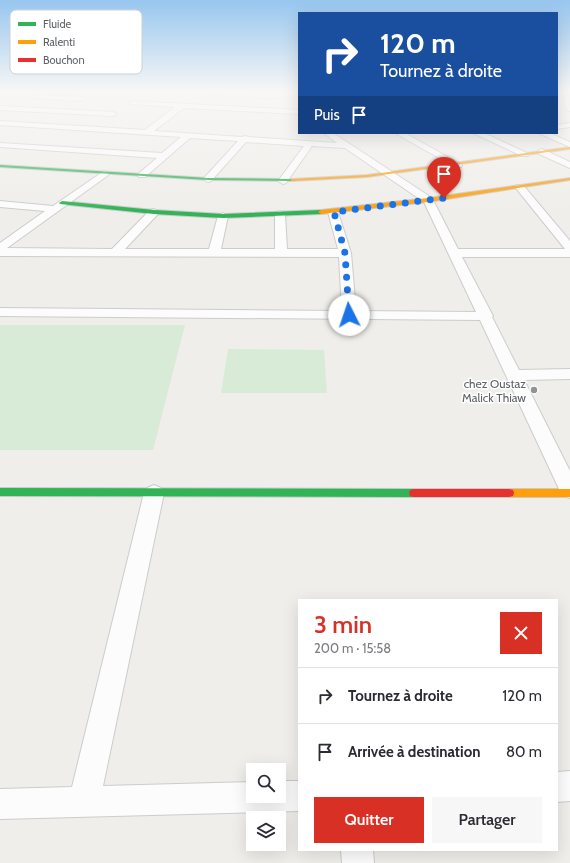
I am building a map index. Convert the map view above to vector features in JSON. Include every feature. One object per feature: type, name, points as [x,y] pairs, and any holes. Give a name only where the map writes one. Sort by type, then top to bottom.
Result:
[{"type":"street","points":[[134,131],[346,146]]},
{"type":"street","points":[[0,492],[570,492],[486,316],[428,200],[390,173],[329,134]]},
{"type":"street","points":[[401,134],[458,164]]},
{"type":"street","points":[[479,134],[525,154]]},
{"type":"street","points":[[544,134],[570,145]]},
{"type":"street","points":[[142,175],[189,135]]},
{"type":"street","points":[[208,180],[245,138]]},
{"type":"street","points":[[0,152],[24,140]]},
{"type":"street","points":[[284,181],[310,143]]},
{"type":"street","points":[[0,145],[164,156]]},
{"type":"street","points":[[0,166],[208,180],[284,181],[367,176],[570,148]]},
{"type":"street","points":[[542,152],[570,165]]},
{"type":"street","points":[[0,248],[104,174]]},
{"type":"street","points":[[0,204],[223,216],[334,212],[570,179]]},
{"type":"street","points":[[520,187],[570,248]]},
{"type":"street","points":[[115,252],[154,212]]},
{"type":"street","points":[[334,212],[345,253],[349,315]]},
{"type":"street","points":[[280,214],[282,252]]},
{"type":"street","points":[[214,252],[223,216]]},
{"type":"street","points":[[0,252],[345,253]]},
{"type":"street","points":[[455,253],[570,253]]},
{"type":"street","points":[[0,312],[486,316]]},
{"type":"street","points":[[514,375],[570,374]]},
{"type":"street","points":[[84,802],[154,492]]},
{"type":"street","points":[[558,787],[570,786]]},
{"type":"street","points":[[0,804],[298,796]]},
{"type":"street","points":[[357,851],[358,863]]},
{"type":"green space","points":[[0,325],[185,325],[153,450],[0,450]]},
{"type":"green space","points":[[228,349],[324,350],[327,393],[221,393]]},
{"type":"traffic: fast","points":[[0,166],[208,179],[292,180]]},
{"type":"traffic: fast","points":[[62,203],[154,212],[223,216],[321,212]]},
{"type":"traffic: fast","points":[[0,492],[414,493]]},
{"type":"traffic: slow","points":[[292,180],[367,176],[570,148]]},
{"type":"traffic: slow","points":[[321,212],[428,200],[570,179]]},
{"type":"traffic: slow","points":[[509,493],[570,493]]},
{"type":"traffic: jam","points":[[414,493],[509,493]]},
{"type":"place","name":"chez Oustaz Malick Thiaw","points":[[534,390]]},
{"type":"route","points":[[349,315],[345,253],[334,212],[444,198]]}]
